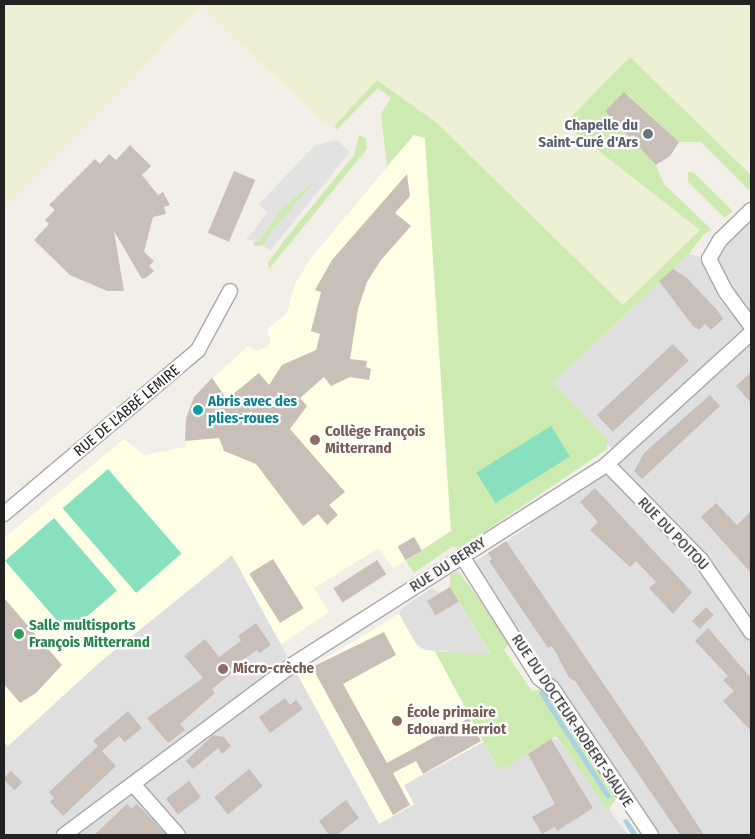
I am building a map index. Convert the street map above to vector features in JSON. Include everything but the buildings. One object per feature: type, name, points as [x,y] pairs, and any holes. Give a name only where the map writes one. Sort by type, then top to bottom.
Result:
[{"type":"street","points":[[751,210],[716,246],[709,259],[751,326]]},
{"type":"street","name":"RUE DE L'ABBÉ LEMIRE","points":[[4,514],[198,350],[230,291]]},
{"type":"street","name":"RUE DU BERRY","points":[[64,835],[292,665],[608,464],[751,333]]},
{"type":"street","name":"RUE DU POITOU","points":[[608,464],[701,560],[751,632]]},
{"type":"street","name":"RUE DU DOCTEUR-ROBERT-SIAUVE","points":[[462,556],[539,678],[552,688],[651,835]]},
{"type":"street","points":[[133,784],[178,835]]},
{"type":"shaded area","points":[[4,4],[751,4],[751,157],[742,165],[630,57],[564,124],[700,230],[623,305],[437,123],[377,80],[335,125],[326,126],[203,6],[4,208]]},
{"type":"shaded area","name":"Collège François Mitterrand","points":[[414,135],[425,138],[451,531],[393,568],[379,548],[314,588],[329,612],[281,644],[232,555],[100,662],[8,746],[4,742],[4,538],[124,439],[144,455],[186,447],[186,418],[197,393],[248,346],[256,351],[268,347],[271,341],[267,330],[287,313],[295,284],[311,258]]},
{"type":"shaded area","points":[[337,140],[350,152],[270,251],[263,245],[272,231],[318,177],[280,210],[259,241],[246,240],[267,213],[259,204],[315,145]]},
{"type":"shaded area","points":[[751,210],[751,835],[651,835],[468,566],[531,525],[523,515],[617,455],[553,383],[689,254],[709,259]]},
{"type":"shaded area","points":[[232,555],[379,824],[404,785],[483,742],[499,771],[551,739],[558,740],[628,835],[4,835],[4,742],[8,746],[100,662]]},
{"type":"shaded area","points":[[450,587],[491,656],[466,656],[444,650],[428,652],[414,642],[399,614],[401,609],[432,588],[440,593]]},
{"type":"shaded area","name":"École primaire Edouard Herriot","points":[[399,614],[419,649],[435,651],[483,742],[404,785],[414,804],[379,824],[298,675]]},
{"type":"green space","points":[[630,57],[751,175],[751,192],[701,142],[679,142],[625,92],[605,111],[656,165],[664,184],[712,230],[704,234],[689,254],[553,383],[608,440],[607,449],[459,549],[453,546],[414,573],[406,561],[451,531],[425,138],[414,135],[387,166],[381,113],[391,98],[378,88],[336,130],[335,125],[377,80],[437,123],[623,305],[700,230],[564,124]]},
{"type":"green space","points":[[359,135],[366,139],[367,149],[269,269],[268,263],[283,242],[354,155]]},
{"type":"green space","points":[[688,172],[693,172],[733,211],[725,218],[688,182]]},
{"type":"green space","points":[[321,174],[263,245],[255,246],[253,242],[259,241],[280,210]]},
{"type":"green space","points":[[551,426],[570,457],[495,503],[476,473]]},
{"type":"green space","points":[[108,469],[181,554],[136,593],[63,508]]},
{"type":"green space","points":[[54,518],[117,590],[68,633],[5,561]]},
{"type":"green space","points":[[458,571],[511,642],[504,650],[532,691],[545,689],[564,714],[560,722],[567,733],[572,732],[613,786],[616,799],[608,811],[556,736],[499,771],[435,651],[491,655],[450,587],[450,575]]},
{"type":"waterway","points":[[542,693],[608,796]]},
{"type":"waterway","points":[[626,821],[635,835]]},
{"type":"place","name":"Chapelle du Saint-Curé d'Ars","points":[[648,134]]},
{"type":"place","name":"Abris avec des plies-roues","points":[[198,410]]},
{"type":"place","name":"Collège François Mitterrand","points":[[315,440]]},
{"type":"place","name":"Salle multisports François Mitterrand","points":[[19,634]]},
{"type":"place","name":"Micro-crèche","points":[[223,669]]},
{"type":"place","name":"École primaire Edouard Herriot","points":[[397,721]]}]
